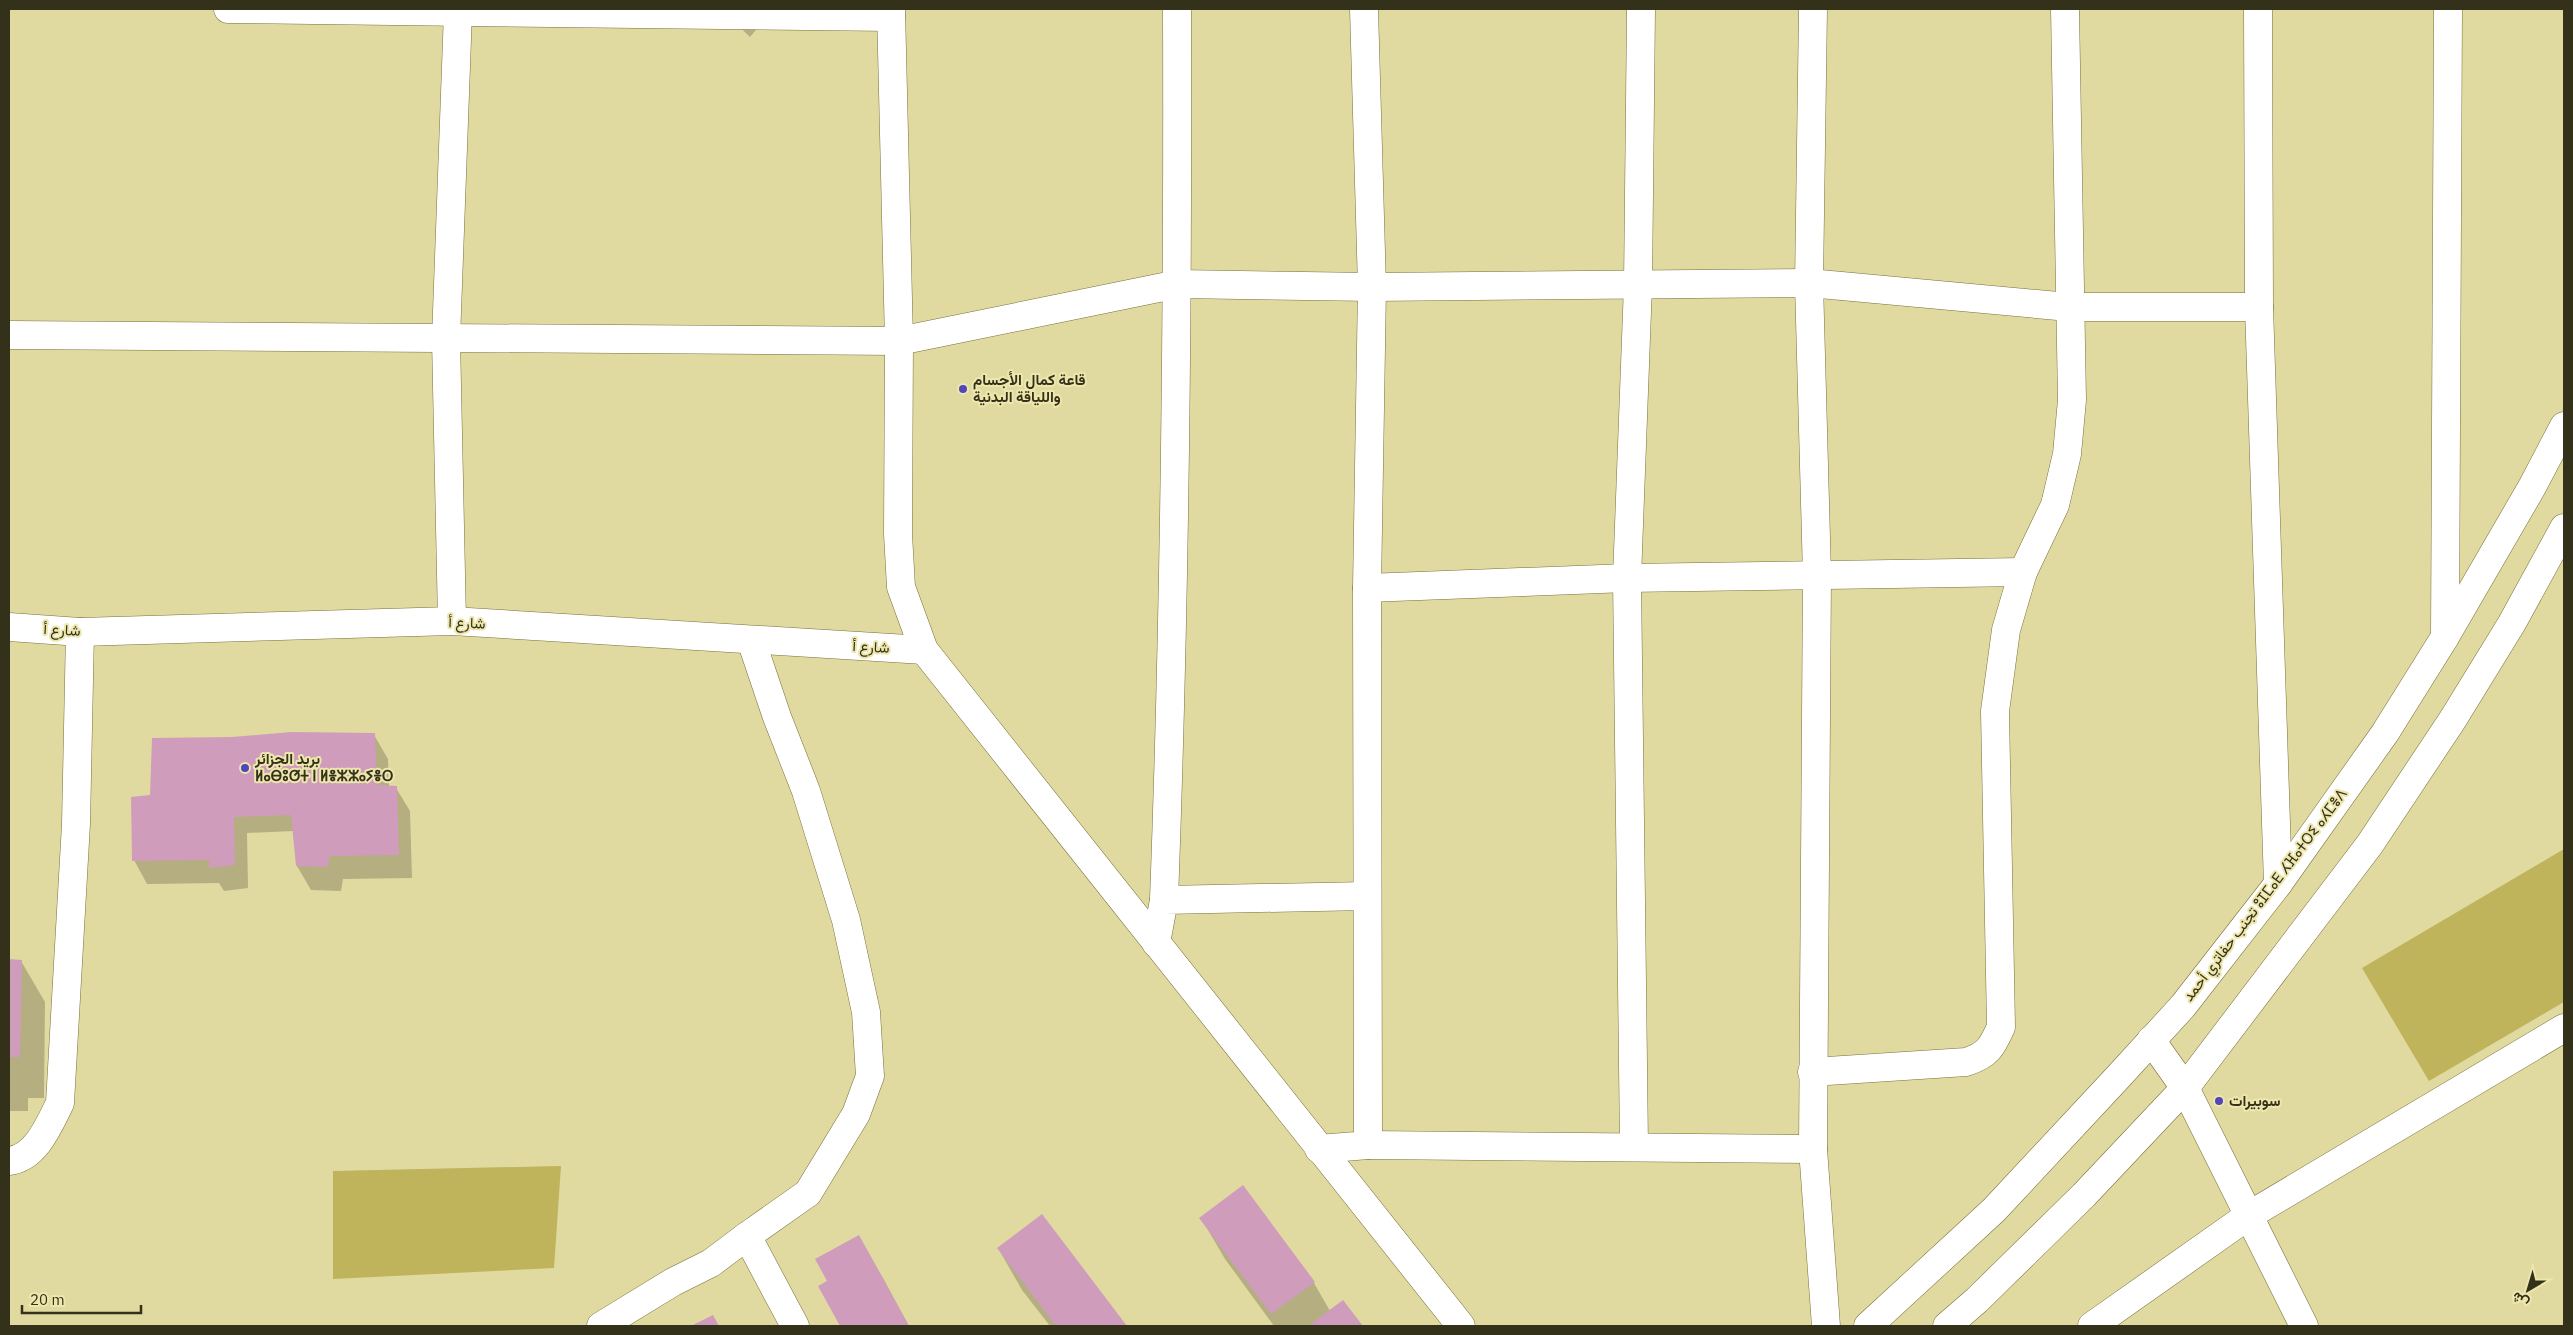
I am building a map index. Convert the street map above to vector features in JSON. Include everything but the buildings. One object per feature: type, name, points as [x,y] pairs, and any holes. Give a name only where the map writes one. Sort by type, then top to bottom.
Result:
[{"type":"street","points":[[228,9],[458,12],[891,13],[899,341],[898,534],[902,587],[924,650],[1461,1326]]},
{"type":"street","points":[[1156,943],[1164,900],[1171,699],[1178,284],[1177,9]]},
{"type":"street","points":[[1364,9],[1372,287],[1367,588],[1368,1145]]},
{"type":"street","points":[[1634,1146],[1627,578],[1638,286],[1641,9]]},
{"type":"street","points":[[1813,9],[1809,283],[1817,575],[1812,1072],[1813,1149],[1826,1326]]},
{"type":"street","points":[[1812,1072],[1966,1062],[1982,1057],[1993,1044],[2001,1027],[1995,711],[2006,630],[2023,572],[2055,505],[2067,454],[2072,400],[2064,9]]},
{"type":"street","points":[[2258,9],[2259,307],[2278,884]]},
{"type":"street","points":[[2445,637],[2448,9]]},
{"type":"street","points":[[452,621],[446,339],[458,12]]},
{"type":"street","points":[[9,335],[899,341],[1178,284],[1372,287],[1809,283],[2069,307],[2259,307]]},
{"type":"street","name":"تجنب حفاتري أحمد ⵓⵊⵎⴰⴹ ⵃⴼⴰⵜⵔⵉ ⴰⵃⵎⴻⴷ","points":[[1868,1326],[1994,1210],[2183,1006],[2278,884],[2385,733],[2445,637],[2532,488],[2564,426]]},
{"type":"street","points":[[1947,1326],[1978,1300],[2084,1195],[2185,1088],[2370,844],[2453,720],[2512,623],[2564,528]]},
{"type":"street","points":[[1367,588],[1627,578],[2023,572]]},
{"type":"street","name":"شارع أ","points":[[9,627],[80,632],[452,621],[924,650]]},
{"type":"street","points":[[9,1161],[15,1160],[33,1149],[45,1134],[60,1103],[76,824],[80,632]]},
{"type":"street","points":[[616,1323],[673,1282],[711,1263],[808,1193],[856,1114],[870,1076],[866,1012],[846,920],[806,792],[777,718],[751,640]]},
{"type":"street","points":[[1164,900],[1367,896]]},
{"type":"street","points":[[2092,1326],[2248,1216],[2564,1028]]},
{"type":"street","points":[[2151,1040],[2185,1088],[2304,1326]]},
{"type":"street","points":[[1320,1149],[1368,1145],[1813,1149]]},
{"type":"street","points":[[747,1236],[795,1326]]},
{"type":"shaded area","points":[[2564,849],[2564,1002],[2429,1081],[2362,968]]},
{"type":"shaded area","points":[[561,1166],[554,1268],[333,1279],[333,1171]]},
{"type":"place","name":"قاعة كمال الأجسام واللياقة البدنية","points":[[963,389]]},
{"type":"place","name":"بريد الجزائر ⵍⴰⴱⵓⵚⵜ ⵏ ⵍⴻⵣⵣⴰⵢⴻⵔ","points":[[245,768]]},
{"type":"place","name":"سوبيرات","points":[[2219,1101]]}]
